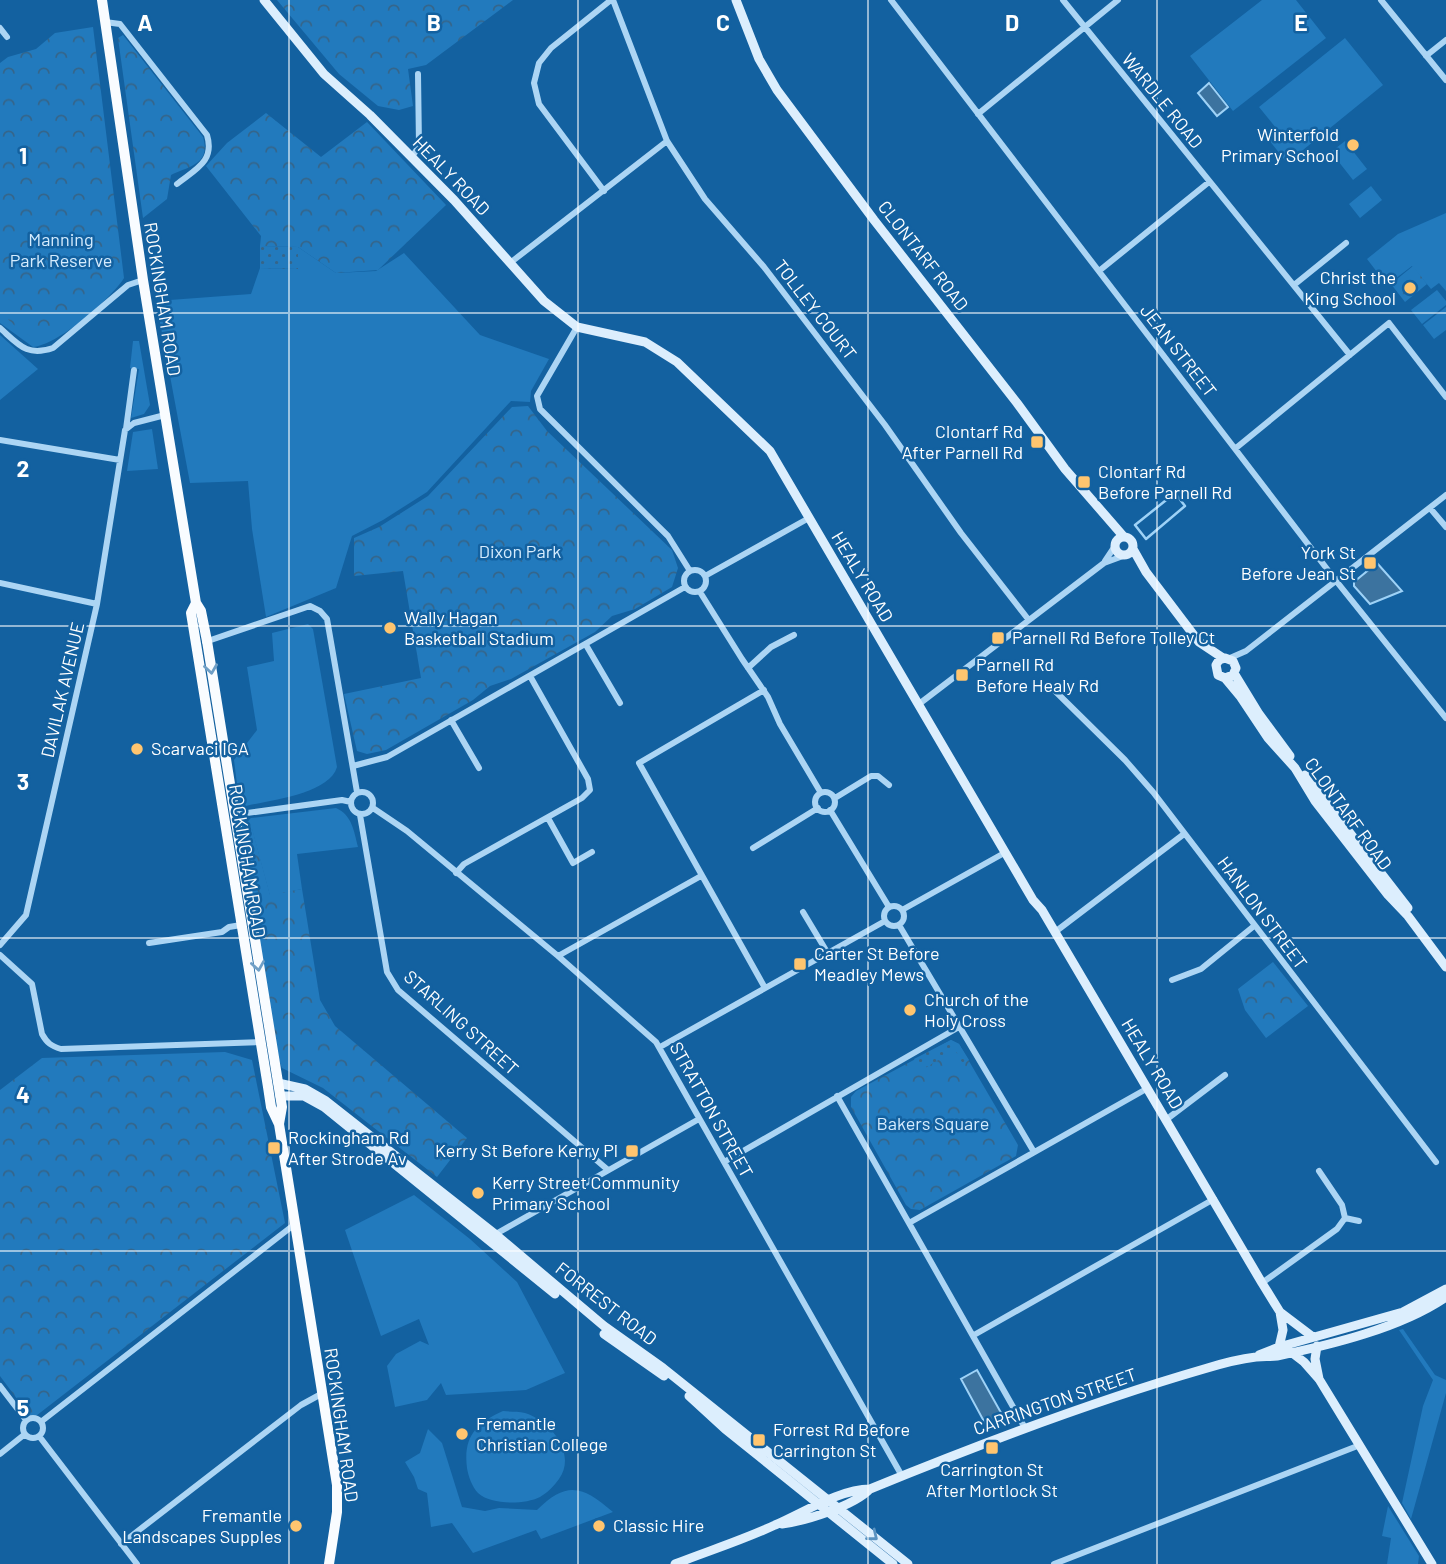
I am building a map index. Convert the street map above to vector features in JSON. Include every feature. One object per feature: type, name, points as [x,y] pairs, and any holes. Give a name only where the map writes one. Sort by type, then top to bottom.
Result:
[{"type":"main road","name":"ROCKINGHAM ROAD","points":[[103,0],[143,280],[195,603],[201,611],[207,641],[241,925],[271,1107],[279,1124],[337,1485],[337,1512],[329,1564]]},
{"type":"main road","name":"ROCKINGHAM ROAD","points":[[195,603],[191,613],[196,644],[282,1107],[279,1124]]},
{"type":"street","name":"HEALY ROAD","points":[[264,0],[324,74],[412,157],[544,301],[576,327],[645,342],[677,362],[770,451],[1262,1283],[1280,1312],[1315,1341]]},
{"type":"street","points":[[604,191],[539,104],[534,83],[539,64],[551,48],[612,0]]},
{"type":"street","name":"TOLLEY COURT","points":[[612,0],[667,141],[705,199],[764,267],[1028,619]]},
{"type":"street","name":"CLONTARF ROAD","points":[[736,0],[759,60],[777,90],[1106,519],[1118,542]]},
{"type":"street","name":"JEAN STREET","points":[[891,0],[1337,582],[1446,718]]},
{"type":"street","name":"WARDLE ROAD","points":[[1063,0],[1350,355]]},
{"type":"street","points":[[978,114],[1118,0]]},
{"type":"street","points":[[1381,0],[1446,80]]},
{"type":"street","points":[[105,22],[120,24],[207,135],[211,148],[206,158],[200,167],[177,184]]},
{"type":"street","points":[[0,28],[7,37]]},
{"type":"street","points":[[1426,56],[1446,40]]},
{"type":"street","points":[[412,157],[419,146],[418,74]]},
{"type":"street","points":[[510,263],[667,141]]},
{"type":"street","points":[[1099,271],[1209,182]]},
{"type":"street","points":[[1294,285],[1346,243]]},
{"type":"street","points":[[0,328],[22,347],[38,353],[53,348],[128,285],[143,280]]},
{"type":"street","points":[[1236,448],[1389,323],[1446,397]]},
{"type":"street","points":[[576,327],[537,396],[540,409],[668,536],[690,571]]},
{"type":"street","name":"DAVILAK AVENUE","points":[[0,945],[26,915],[97,604],[134,370]]},
{"type":"street","points":[[125,430],[134,423],[165,415]]},
{"type":"street","points":[[0,440],[120,460]]},
{"type":"street","points":[[1118,542],[1117,552],[1127,554],[1146,572],[1204,647],[1223,660],[1246,651],[1446,495]]},
{"type":"street","points":[[1430,508],[1446,527]]},
{"type":"street","points":[[705,576],[809,519]]},
{"type":"street","points":[[919,704],[1104,563],[1127,554],[1132,541],[1118,542]]},
{"type":"street","points":[[1104,563],[1118,542]]},
{"type":"street","points":[[695,570],[705,576],[705,587],[700,592],[689,592],[685,587],[683,581],[690,571],[695,570]]},
{"type":"street","points":[[0,583],[97,604]]},
{"type":"street","points":[[353,766],[387,757],[685,587]]},
{"type":"street","points":[[700,592],[764,690],[780,724],[821,793]]},
{"type":"street","points":[[196,644],[310,606],[320,611],[327,619],[358,792],[351,802]]},
{"type":"street","points":[[748,668],[771,647],[794,635]]},
{"type":"street","points":[[586,645],[620,703]]},
{"type":"street","points":[[1225,678],[1235,670],[1246,651]]},
{"type":"street","name":"CLONTARF ROAD","points":[[1446,960],[1270,729],[1235,670],[1223,660],[1216,673],[1225,678],[1240,695],[1268,738],[1295,768],[1315,801],[1446,967]]},
{"type":"street","points":[[456,873],[464,864],[548,818],[582,798],[590,790],[588,779],[530,676]]},
{"type":"street","points":[[764,690],[639,763],[765,988]]},
{"type":"street","name":"HANLON STREET","points":[[1054,690],[1125,760],[1153,792],[1436,1162]]},
{"type":"street","points":[[451,720],[479,768]]},
{"type":"street","points":[[835,798],[871,776],[878,776],[888,785]]},
{"type":"street","points":[[351,802],[354,811],[360,814],[368,813],[373,808],[373,800],[369,794],[358,792]]},
{"type":"street","points":[[821,793],[831,794],[835,798]]},
{"type":"street","points":[[818,808],[817,797],[821,793]]},
{"type":"street","points":[[818,808],[826,812],[830,810],[834,807],[835,798]]},
{"type":"street","points":[[229,815],[329,802],[351,802]]},
{"type":"street","name":"STRATTON STREET","points":[[373,808],[407,831],[558,956],[660,1046],[902,1476]]},
{"type":"street","points":[[753,848],[818,808]]},
{"type":"street","points":[[830,810],[889,906]]},
{"type":"street","name":"STARLING STREET","points":[[360,814],[387,972],[398,990],[608,1170]]},
{"type":"street","points":[[548,818],[573,863],[593,852]]},
{"type":"street","points":[[1055,932],[1184,834]]},
{"type":"street","points":[[902,910],[1006,852]]},
{"type":"street","points":[[558,956],[701,876]]},
{"type":"street","points":[[884,921],[891,926],[899,925],[904,918],[902,910],[889,906]]},
{"type":"street","points":[[884,921],[884,913],[889,906]]},
{"type":"street","points":[[803,912],[827,952]]},
{"type":"street","points":[[660,1046],[884,921]]},
{"type":"street","points":[[149,943],[222,932],[229,927],[241,925]]},
{"type":"street","points":[[899,925],[1034,1152]]},
{"type":"street","points":[[1172,980],[1201,969],[1254,926]]},
{"type":"street","points":[[0,955],[32,984],[42,1034],[45,1040],[55,1047],[61,1049],[261,1042]]},
{"type":"street","points":[[724,1162],[959,1027]]},
{"type":"street","points":[[1167,1119],[1225,1075]]},
{"type":"street","name":"FORREST ROAD","points":[[278,1083],[305,1089],[326,1101],[495,1234],[604,1326],[663,1368],[908,1564]]},
{"type":"street","points":[[909,1223],[1148,1088]]},
{"type":"street","name":"FORREST ROAD","points":[[280,1096],[304,1096],[324,1107],[603,1333],[679,1388],[725,1429],[893,1564]]},
{"type":"street","points":[[837,1096],[1026,1428]]},
{"type":"street","points":[[486,1240],[699,1119]]},
{"type":"street","points":[[1262,1283],[1337,1229],[1345,1218],[1342,1205],[1319,1171]]},
{"type":"street","points":[[974,1335],[1214,1199]]},
{"type":"street","points":[[1345,1218],[1359,1221]]},
{"type":"street","points":[[42,1421],[295,1224]]},
{"type":"street","name":"CARRINGTON STREET","points":[[1255,1357],[1274,1357],[1291,1352],[1315,1341],[1403,1312],[1446,1289]]},
{"type":"street","name":"CARRINGTON STREET","points":[[675,1564],[778,1524],[797,1522],[822,1508],[829,1500],[861,1489],[870,1489],[1114,1396],[1255,1357],[1279,1347],[1406,1320],[1446,1297]]},
{"type":"street","points":[[1279,1347],[1283,1330],[1280,1312]]},
{"type":"street","points":[[1315,1341],[1319,1380]]},
{"type":"street","points":[[1291,1352],[1304,1362],[1319,1380],[1432,1564]]},
{"type":"street","points":[[0,1386],[26,1420]]},
{"type":"street","points":[[121,1544],[301,1405],[323,1394]]},
{"type":"street","points":[[34,1417],[42,1421],[44,1428],[39,1436],[32,1438],[25,1434],[23,1427],[26,1420],[34,1417]]},
{"type":"street","points":[[0,1454],[25,1434]]},
{"type":"street","points":[[39,1436],[137,1564]]},
{"type":"street","points":[[1054,1564],[1360,1445]]},
{"type":"street","name":"CARRINGTON STREET","points":[[822,1508],[838,1507],[863,1497],[870,1489]]},
{"type":"green space","points":[[277,0],[513,0],[426,65],[408,69],[413,106],[399,110],[378,106],[339,74]]},
{"type":"green space","points":[[1262,0],[1296,0],[1326,38],[1233,111],[1190,56]]},
{"type":"green space","name":"Manning Park Reserve","points":[[93,27],[124,278],[45,336],[32,336],[0,312],[0,63],[8,57],[36,49],[55,33]]},
{"type":"green space","points":[[123,35],[203,137],[205,146],[197,163],[171,175],[167,199],[143,218],[118,38]]},
{"type":"green space","points":[[1345,38],[1383,85],[1287,163],[1266,136],[1276,128],[1259,107]]},
{"type":"green space","points":[[266,113],[321,157],[367,122],[446,205],[378,270],[336,273],[298,247],[260,246],[261,236],[206,166],[227,143]]},
{"type":"green space","points":[[1345,141],[1367,169],[1353,180],[1331,152]]},
{"type":"green space","points":[[1371,186],[1382,200],[1360,218],[1349,204]]},
{"type":"green space","points":[[1446,213],[1446,291],[1439,283],[1431,289],[1412,266],[1387,285],[1367,259],[1398,234]]},
{"type":"green space","points":[[260,246],[298,247],[298,269],[260,268]]},
{"type":"green space","points":[[298,247],[336,273],[376,271],[404,253],[480,335],[549,359],[531,391],[530,402],[511,401],[427,492],[352,536],[336,588],[266,617],[252,529],[248,481],[190,483],[156,301],[251,294],[260,268],[298,269]]},
{"type":"green space","points":[[0,255],[85,293],[124,278],[83,320],[56,338],[33,347],[0,323]]},
{"type":"green space","points":[[1413,266],[1427,284],[1405,302],[1391,284]]},
{"type":"green space","points":[[1437,290],[1446,305],[1422,324],[1411,310]]},
{"type":"green space","points":[[1446,307],[1446,330],[1434,339],[1423,325]]},
{"type":"green space","points":[[0,335],[38,369],[0,400]]},
{"type":"green space","points":[[133,341],[139,341],[150,405],[144,414],[131,418],[139,369],[130,368]]},
{"type":"green space","name":"Dixon Park","points":[[528,406],[547,431],[672,550],[678,568],[672,587],[635,609],[612,616],[595,632],[511,679],[490,686],[473,700],[386,750],[367,754],[357,751],[344,694],[421,678],[403,571],[354,576],[354,538],[379,527],[428,496],[512,407]]},
{"type":"green space","points":[[152,429],[158,469],[127,471],[133,432]]},
{"type":"green space","points":[[308,624],[313,629],[337,767],[323,784],[311,790],[246,806],[239,800],[234,760],[257,730],[247,667],[274,661],[272,633]]},
{"type":"green space","points":[[336,808],[349,819],[358,847],[297,854],[302,889],[270,896],[252,829],[239,827],[251,818]]},
{"type":"green space","points":[[239,827],[252,828],[270,895],[302,889],[320,1000],[335,1026],[467,1138],[437,1177],[323,1088],[282,1068]]},
{"type":"green space","points":[[1273,962],[1308,1006],[1266,1038],[1245,1010],[1238,989]]},
{"type":"green space","name":"Bakers Square","points":[[951,1040],[959,1044],[1018,1145],[1016,1156],[920,1210],[911,1209],[906,1205],[851,1107],[851,1097],[856,1091]]},
{"type":"green space","points":[[951,1040],[959,1044],[969,1060],[963,1064],[955,1050],[920,1071],[914,1059]]},
{"type":"green space","points":[[225,1052],[252,1060],[285,1223],[32,1419],[0,1376],[0,1090],[42,1058]]},
{"type":"green space","points":[[414,1195],[470,1239],[517,1282],[565,1373],[526,1390],[446,1395],[441,1383],[427,1400],[395,1407],[387,1366],[396,1354],[420,1341],[429,1345],[419,1319],[381,1336],[345,1230]]},
{"type":"green space","points":[[1403,1329],[1435,1375],[1446,1380],[1446,1393],[1411,1519],[1402,1503],[1423,1406],[1433,1380],[1399,1330]]},
{"type":"green space","points":[[503,1411],[522,1412],[535,1417],[552,1431],[563,1449],[564,1469],[559,1479],[553,1487],[533,1500],[491,1500],[478,1493],[469,1477],[466,1457],[473,1432],[485,1421]]},
{"type":"green space","points":[[428,1429],[442,1443],[462,1507],[485,1511],[499,1508],[537,1510],[557,1494],[575,1490],[593,1496],[613,1512],[541,1539],[536,1530],[473,1553],[452,1523],[431,1527],[427,1493],[418,1489],[405,1462],[420,1453]]},
{"type":"green space","points":[[1388,1506],[1419,1556],[1418,1564],[1387,1564],[1391,1538],[1382,1536]]},
{"type":"shaded area","points":[[1209,83],[1228,107],[1217,116],[1198,93]]},
{"type":"shaded area","points":[[1377,563],[1402,591],[1370,604],[1354,586],[1354,582]]},
{"type":"shaded area","points":[[977,1370],[1004,1418],[987,1427],[961,1379]]},
{"type":"waterway","points":[[1175,493],[1185,506],[1146,539],[1135,525],[1175,493]]},
{"type":"place","name":"Winterfold Primary School","points":[[1353,145]]},
{"type":"place","name":"Christ the King School","points":[[1410,288]]},
{"type":"place","name":"Clontarf Rd After Parnell Rd","points":[[1037,442]]},
{"type":"place","name":"Clontarf Rd Before Parnell Rd","points":[[1084,482]]},
{"type":"place","name":"York St Before Jean St","points":[[1370,563]]},
{"type":"place","name":"Wally Hagan Basketball Stadium","points":[[390,628]]},
{"type":"place","name":"Parnell Rd Before Tolley Ct","points":[[998,638]]},
{"type":"place","name":"Parnell Rd Before Healy Rd","points":[[962,675]]},
{"type":"place","name":"Scarvaci IGA","points":[[137,749]]},
{"type":"place","name":"Carter St Before Meadley Mews","points":[[800,964]]},
{"type":"place","name":"Church of the Holy Cross","points":[[910,1010]]},
{"type":"place","name":"Rockingham Rd After Strode Av","points":[[274,1148]]},
{"type":"place","name":"Kerry St Before Kerry Pl","points":[[632,1151]]},
{"type":"place","name":"Kerry Street Community Primary School","points":[[478,1193]]},
{"type":"place","name":"Fremantle Christian College","points":[[462,1434]]},
{"type":"place","name":"Forrest Rd Before Carrington St","points":[[759,1440]]},
{"type":"place","name":"Carrington St After Mortlock St","points":[[992,1448]]},
{"type":"place","name":"Fremantle Landscapes Supples","points":[[296,1526]]},
{"type":"place","name":"Classic Hire","points":[[599,1526]]}]
